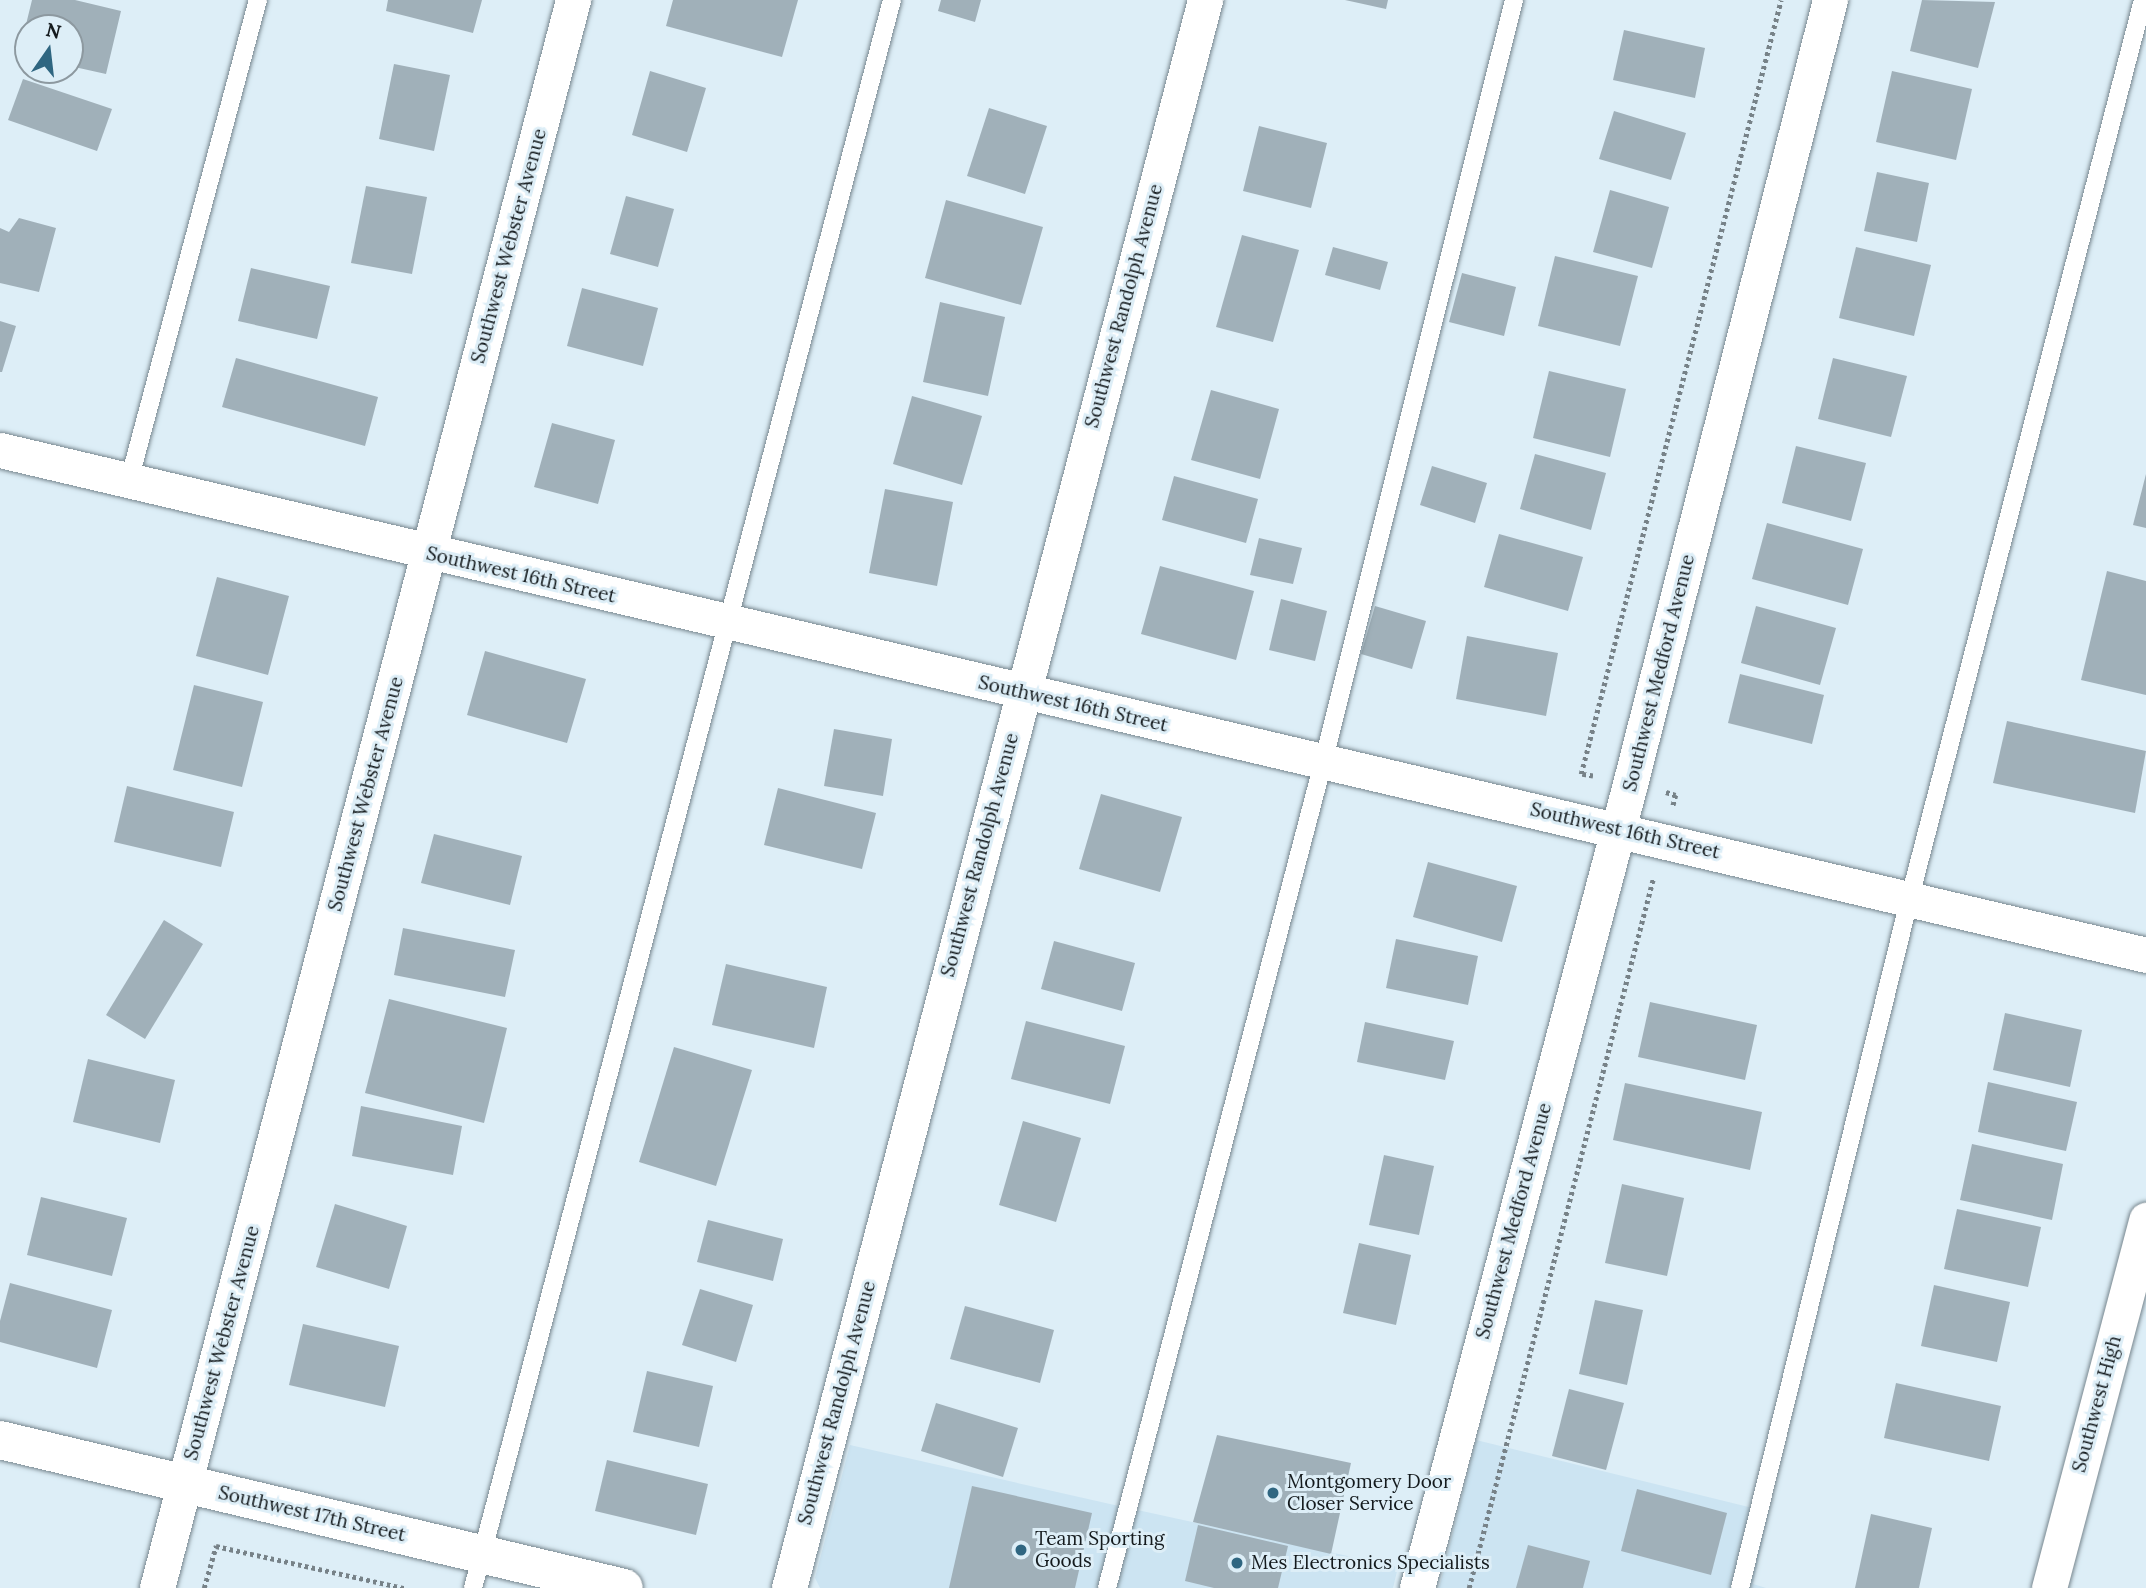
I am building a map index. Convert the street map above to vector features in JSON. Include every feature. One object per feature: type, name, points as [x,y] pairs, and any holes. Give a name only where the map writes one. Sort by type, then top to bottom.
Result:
[{"type":"main road","name":"Southwest 17th Street","points":[[0,1440],[184,1484],[478,1571],[624,1588]]},
{"type":"street","name":"Southwest Webster Avenue","points":[[158,1588],[573,0]]},
{"type":"street","name":"Southwest Randolph Avenue","points":[[789,1588],[1205,0]]},
{"type":"street","name":"Southwest Medford Avenue","points":[[1417,1588],[1619,828],[1830,0]]},
{"type":"street","name":"Southwest 16th Street","points":[[0,450],[1323,763],[1619,828],[2146,955]]},
{"type":"street","name":"Southwest High","points":[[2049,1588],[2146,1220]]},
{"type":"lane","points":[[129,481],[258,0]]},
{"type":"lane","points":[[478,1571],[731,624],[892,0]]},
{"type":"lane","points":[[1107,1588],[1323,763],[1514,0]]},
{"type":"lane","points":[[1740,1588],[1910,897],[2143,0]]},
{"type":"path","points":[[204,1588],[216,1546],[404,1588]]},
{"type":"shaded area","points":[[1476,1440],[1769,1512],[1753,1584],[1766,1588],[1439,1588]]},
{"type":"shaded area","points":[[850,1445],[1398,1567],[1393,1588],[820,1588],[815,1578]]},
{"type":"building","points":[[32,0],[75,0],[121,11],[106,74],[84,69],[84,14],[29,14]]},
{"type":"building","points":[[388,0],[482,0],[473,33],[386,11]]},
{"type":"building","points":[[673,0],[798,0],[782,57],[666,26]]},
{"type":"building","points":[[941,0],[981,0],[975,22],[938,11]]},
{"type":"building","points":[[1345,0],[1388,0],[1386,9]]},
{"type":"building","points":[[1922,0],[1995,2],[1978,68],[1910,51]]},
{"type":"building","points":[[1624,30],[1705,48],[1695,98],[1613,80]]},
{"type":"building","points":[[394,64],[450,75],[434,151],[379,139]]},
{"type":"building","points":[[650,71],[706,88],[687,152],[632,135]]},
{"type":"building","points":[[1892,71],[1972,89],[1956,160],[1876,142]]},
{"type":"building","points":[[21,84],[38,84],[112,109],[97,151],[8,120]]},
{"type":"building","points":[[989,108],[1047,126],[1025,194],[967,176]]},
{"type":"building","points":[[1614,111],[1686,133],[1671,180],[1599,159]]},
{"type":"building","points":[[1259,126],[1327,143],[1311,208],[1243,191]]},
{"type":"building","points":[[1877,172],[1929,183],[1917,242],[1864,231]]},
{"type":"building","points":[[366,186],[427,197],[412,274],[351,263]]},
{"type":"building","points":[[1610,190],[1669,207],[1652,268],[1593,252]]},
{"type":"building","points":[[626,196],[674,209],[658,267],[610,254]]},
{"type":"building","points":[[946,200],[1043,227],[1021,305],[925,278]]},
{"type":"building","points":[[19,218],[56,228],[39,292],[0,283],[0,228],[9,232]]},
{"type":"building","points":[[1242,235],[1299,250],[1273,342],[1216,327]]},
{"type":"building","points":[[1333,247],[1388,262],[1380,290],[1325,275]]},
{"type":"building","points":[[1856,247],[1931,265],[1914,336],[1839,318]]},
{"type":"building","points":[[1555,256],[1638,276],[1620,346],[1538,326]]},
{"type":"building","points":[[251,268],[330,286],[317,339],[238,321]]},
{"type":"building","points":[[1462,273],[1516,287],[1504,336],[1449,322]]},
{"type":"building","points":[[582,288],[658,308],[643,366],[567,346]]},
{"type":"building","points":[[940,302],[1005,317],[988,396],[923,382]]},
{"type":"building","points":[[0,321],[16,326],[2,372],[0,372]]},
{"type":"building","points":[[236,358],[378,397],[365,446],[222,407]]},
{"type":"building","points":[[1833,358],[1907,376],[1891,437],[1818,419]]},
{"type":"building","points":[[1549,371],[1626,389],[1610,457],[1533,438]]},
{"type":"building","points":[[1211,390],[1279,409],[1260,479],[1191,460]]},
{"type":"building","points":[[912,396],[982,416],[962,485],[893,464]]},
{"type":"building","points":[[552,423],[615,440],[598,504],[534,487]]},
{"type":"building","points":[[1796,446],[1866,463],[1851,521],[1782,503]]},
{"type":"building","points":[[1535,454],[1606,473],[1591,530],[1520,509]]},
{"type":"building","points":[[1432,466],[1487,483],[1475,523],[1420,505]]},
{"type":"building","points":[[2146,474],[2146,528],[2133,525]]},
{"type":"building","points":[[1174,476],[1258,499],[1246,543],[1162,520]]},
{"type":"building","points":[[885,489],[953,502],[937,586],[869,573]]},
{"type":"building","points":[[1767,523],[1863,549],[1848,605],[1752,579]]},
{"type":"building","points":[[1499,534],[1583,557],[1568,611],[1484,587]]},
{"type":"building","points":[[1259,538],[1302,548],[1293,584],[1250,575]]},
{"type":"building","points":[[1160,566],[1254,591],[1236,660],[1141,634]]},
{"type":"building","points":[[2107,571],[2146,581],[2146,695],[2081,680]]},
{"type":"building","points":[[217,577],[289,596],[268,675],[196,656]]},
{"type":"building","points":[[1281,599],[1327,611],[1315,661],[1269,650]]},
{"type":"building","points":[[1375,606],[1426,621],[1412,669],[1361,654]]},
{"type":"building","points":[[1756,606],[1836,628],[1820,685],[1741,663]]},
{"type":"building","points":[[1467,636],[1558,653],[1546,716],[1456,699]]},
{"type":"building","points":[[485,651],[586,679],[567,743],[467,715]]},
{"type":"building","points":[[1740,674],[1824,695],[1812,744],[1728,723]]},
{"type":"building","points":[[194,685],[263,702],[242,787],[173,770]]},
{"type":"building","points":[[2007,721],[2146,751],[2135,813],[1993,783]]},
{"type":"building","points":[[834,729],[892,739],[883,796],[824,786]]},
{"type":"building","points":[[127,786],[234,812],[221,867],[114,842]]},
{"type":"building","points":[[778,788],[876,813],[862,869],[764,845]]},
{"type":"building","points":[[1101,794],[1182,817],[1160,892],[1079,869]]},
{"type":"building","points":[[434,834],[522,856],[510,905],[421,883]]},
{"type":"building","points":[[1428,862],[1517,886],[1502,942],[1413,917]]},
{"type":"building","points":[[164,920],[203,944],[145,1039],[106,1015]]},
{"type":"building","points":[[403,928],[515,950],[505,997],[394,975]]},
{"type":"building","points":[[1396,939],[1478,956],[1468,1005],[1386,988]]},
{"type":"building","points":[[1054,941],[1135,963],[1122,1011],[1041,989]]},
{"type":"building","points":[[726,964],[827,987],[814,1048],[712,1025]]},
{"type":"building","points":[[389,999],[507,1028],[484,1123],[365,1093]]},
{"type":"building","points":[[1650,1002],[1757,1025],[1745,1080],[1638,1057]]},
{"type":"building","points":[[2005,1013],[2082,1030],[2070,1087],[1993,1070]]},
{"type":"building","points":[[1026,1021],[1125,1046],[1110,1104],[1011,1079]]},
{"type":"building","points":[[1365,1022],[1454,1041],[1445,1080],[1357,1062]]},
{"type":"building","points":[[674,1047],[752,1070],[716,1186],[639,1162]]},
{"type":"building","points":[[88,1059],[175,1080],[160,1143],[73,1122]]},
{"type":"building","points":[[1988,1082],[2077,1102],[2066,1151],[1978,1132]]},
{"type":"building","points":[[1625,1083],[1762,1112],[1750,1170],[1613,1140]]},
{"type":"building","points":[[361,1106],[462,1126],[453,1175],[352,1156]]},
{"type":"building","points":[[1023,1121],[1081,1138],[1056,1222],[999,1205]]},
{"type":"building","points":[[1972,1144],[2063,1164],[2052,1220],[1960,1200]]},
{"type":"building","points":[[1384,1155],[1434,1166],[1419,1235],[1369,1225]]},
{"type":"building","points":[[1622,1184],[1684,1198],[1667,1276],[1605,1263]]},
{"type":"building","points":[[41,1197],[127,1218],[112,1276],[27,1255]]},
{"type":"building","points":[[335,1204],[407,1226],[389,1289],[316,1267]]},
{"type":"building","points":[[1957,1209],[2041,1227],[2028,1287],[1944,1269]]},
{"type":"building","points":[[708,1220],[783,1239],[773,1281],[697,1262]]},
{"type":"building","points":[[1359,1243],[1411,1255],[1396,1325],[1343,1313]]},
{"type":"building","points":[[10,1283],[112,1310],[97,1368],[0,1342],[0,1321]]},
{"type":"building","points":[[1934,1285],[2010,1302],[1997,1362],[1921,1346]]},
{"type":"building","points":[[700,1289],[753,1305],[736,1362],[682,1345]]},
{"type":"building","points":[[1595,1300],[1643,1310],[1627,1385],[1579,1374]]},
{"type":"building","points":[[965,1306],[1054,1330],[1040,1383],[950,1359]]},
{"type":"building","points":[[303,1324],[399,1346],[385,1407],[289,1385]]},
{"type":"building","points":[[647,1371],[713,1386],[699,1447],[633,1432]]},
{"type":"building","points":[[1896,1383],[2001,1406],[1989,1461],[1884,1438]]},
{"type":"building","points":[[1569,1389],[1624,1403],[1606,1470],[1552,1456]]},
{"type":"building","points":[[936,1403],[1018,1428],[1003,1477],[921,1451]]},
{"type":"building","name":"Montgomery Door Closer Service","points":[[1217,1435],[1351,1463],[1331,1554],[1193,1522]]},
{"type":"building","points":[[607,1460],[708,1484],[696,1535],[595,1511]]},
{"type":"building","name":"Team Sporting Goods","points":[[972,1486],[1092,1513],[1075,1588],[949,1588]]},
{"type":"building","points":[[1637,1489],[1727,1513],[1711,1575],[1621,1551]]},
{"type":"building","points":[[1871,1514],[1932,1528],[1919,1588],[1855,1588]]},
{"type":"building","name":"Mes Electronics Specialists","points":[[1198,1525],[1288,1546],[1278,1588],[1214,1588],[1185,1581]]},
{"type":"building","points":[[1528,1545],[1590,1561],[1583,1588],[1516,1588]]},
{"type":"place","name":"Montgomery Door Closer Service","points":[[1273,1493]]},
{"type":"place","name":"Team Sporting Goods","points":[[1021,1550]]},
{"type":"place","name":"Mes Electronics Specialists","points":[[1237,1563]]}]
